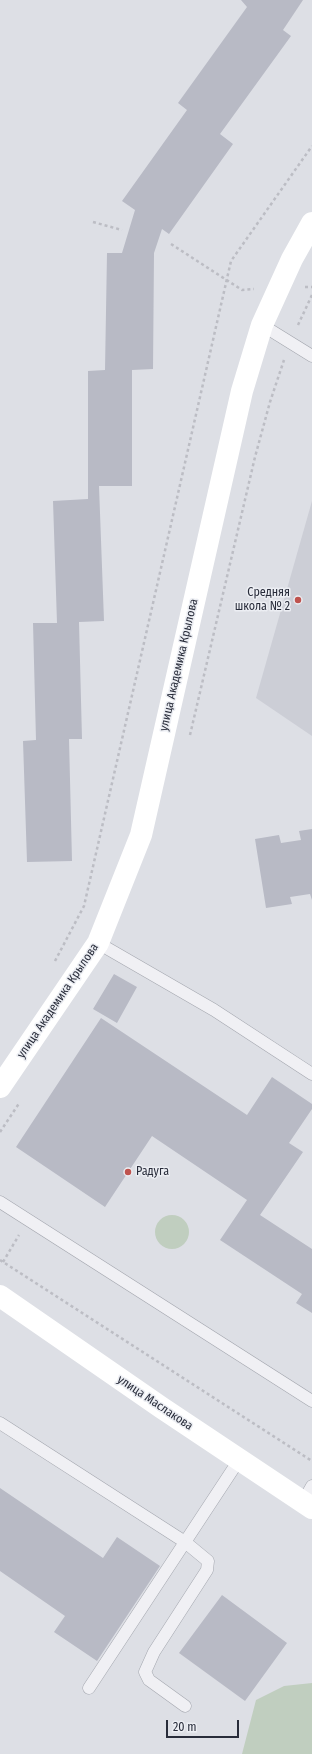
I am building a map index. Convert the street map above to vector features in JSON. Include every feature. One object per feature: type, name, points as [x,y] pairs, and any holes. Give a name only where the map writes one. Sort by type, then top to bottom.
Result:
[{"type":"street","name":"улица Академика Крылова","points":[[0,1087],[98,943],[140,834],[223,468],[242,391],[262,325],[292,259],[312,223]]},
{"type":"street","name":"улица Маслакова","points":[[0,1296],[239,1460],[309,1499]]},
{"type":"lane","points":[[262,325],[312,356]]},
{"type":"lane","points":[[98,943],[214,1010],[312,1074]]},
{"type":"lane","points":[[0,1202],[312,1401]]},
{"type":"lane","points":[[0,1423],[185,1542],[208,1561],[208,1565],[154,1652],[145,1672],[149,1680],[184,1706]]},
{"type":"lane","points":[[89,1688],[239,1460]]},
{"type":"path","points":[[54,962],[84,906],[231,261],[312,146]]},
{"type":"path","points":[[93,222],[122,230]]},
{"type":"path","points":[[171,244],[242,290],[312,287]]},
{"type":"path","points":[[16,1239],[1,1261],[312,1461]]},
{"type":"shaded area","name":"Средняя школа № 2","points":[[312,501],[312,736],[256,698]]},
{"type":"green space","points":[[175,1215],[184,1220],[188,1225],[188,1239],[184,1244],[179,1248],[169,1249],[165,1248],[156,1239],[155,1229],[156,1225],[165,1216]]},
{"type":"green space","points":[[312,1683],[312,1754],[242,1754],[256,1700],[284,1686]]},
{"type":"building","points":[[241,0],[303,0],[283,30],[291,36],[220,134],[233,144],[169,234],[162,229],[154,253],[153,369],[132,370],[132,486],[99,486],[104,621],[79,622],[82,739],[69,739],[72,861],[27,862],[23,741],[36,740],[33,623],[57,623],[53,501],[88,499],[88,371],[105,370],[107,253],[122,253],[135,210],[122,201],[187,110],[178,103],[247,7]]},
{"type":"building","points":[[312,829],[312,900],[310,894],[290,897],[292,904],[266,908],[255,839],[279,835],[281,843],[301,840],[299,831]]},
{"type":"building","points":[[114,974],[137,987],[117,1023],[93,1009]]},
{"type":"building","points":[[101,1018],[247,1115],[272,1077],[312,1104],[312,1109],[289,1143],[303,1152],[260,1215],[312,1249],[312,1313],[296,1303],[302,1294],[220,1240],[247,1200],[152,1136],[105,1207],[16,1147]]},
{"type":"building","points":[[0,1488],[103,1558],[117,1537],[160,1566],[97,1661],[54,1632],[65,1616],[0,1571]]},
{"type":"building","points":[[222,1595],[287,1643],[245,1701],[179,1653]]},
{"type":"place","name":"Средняя школа № 2","points":[[298,600]]},
{"type":"place","name":"Радуга","points":[[128,1172]]}]
